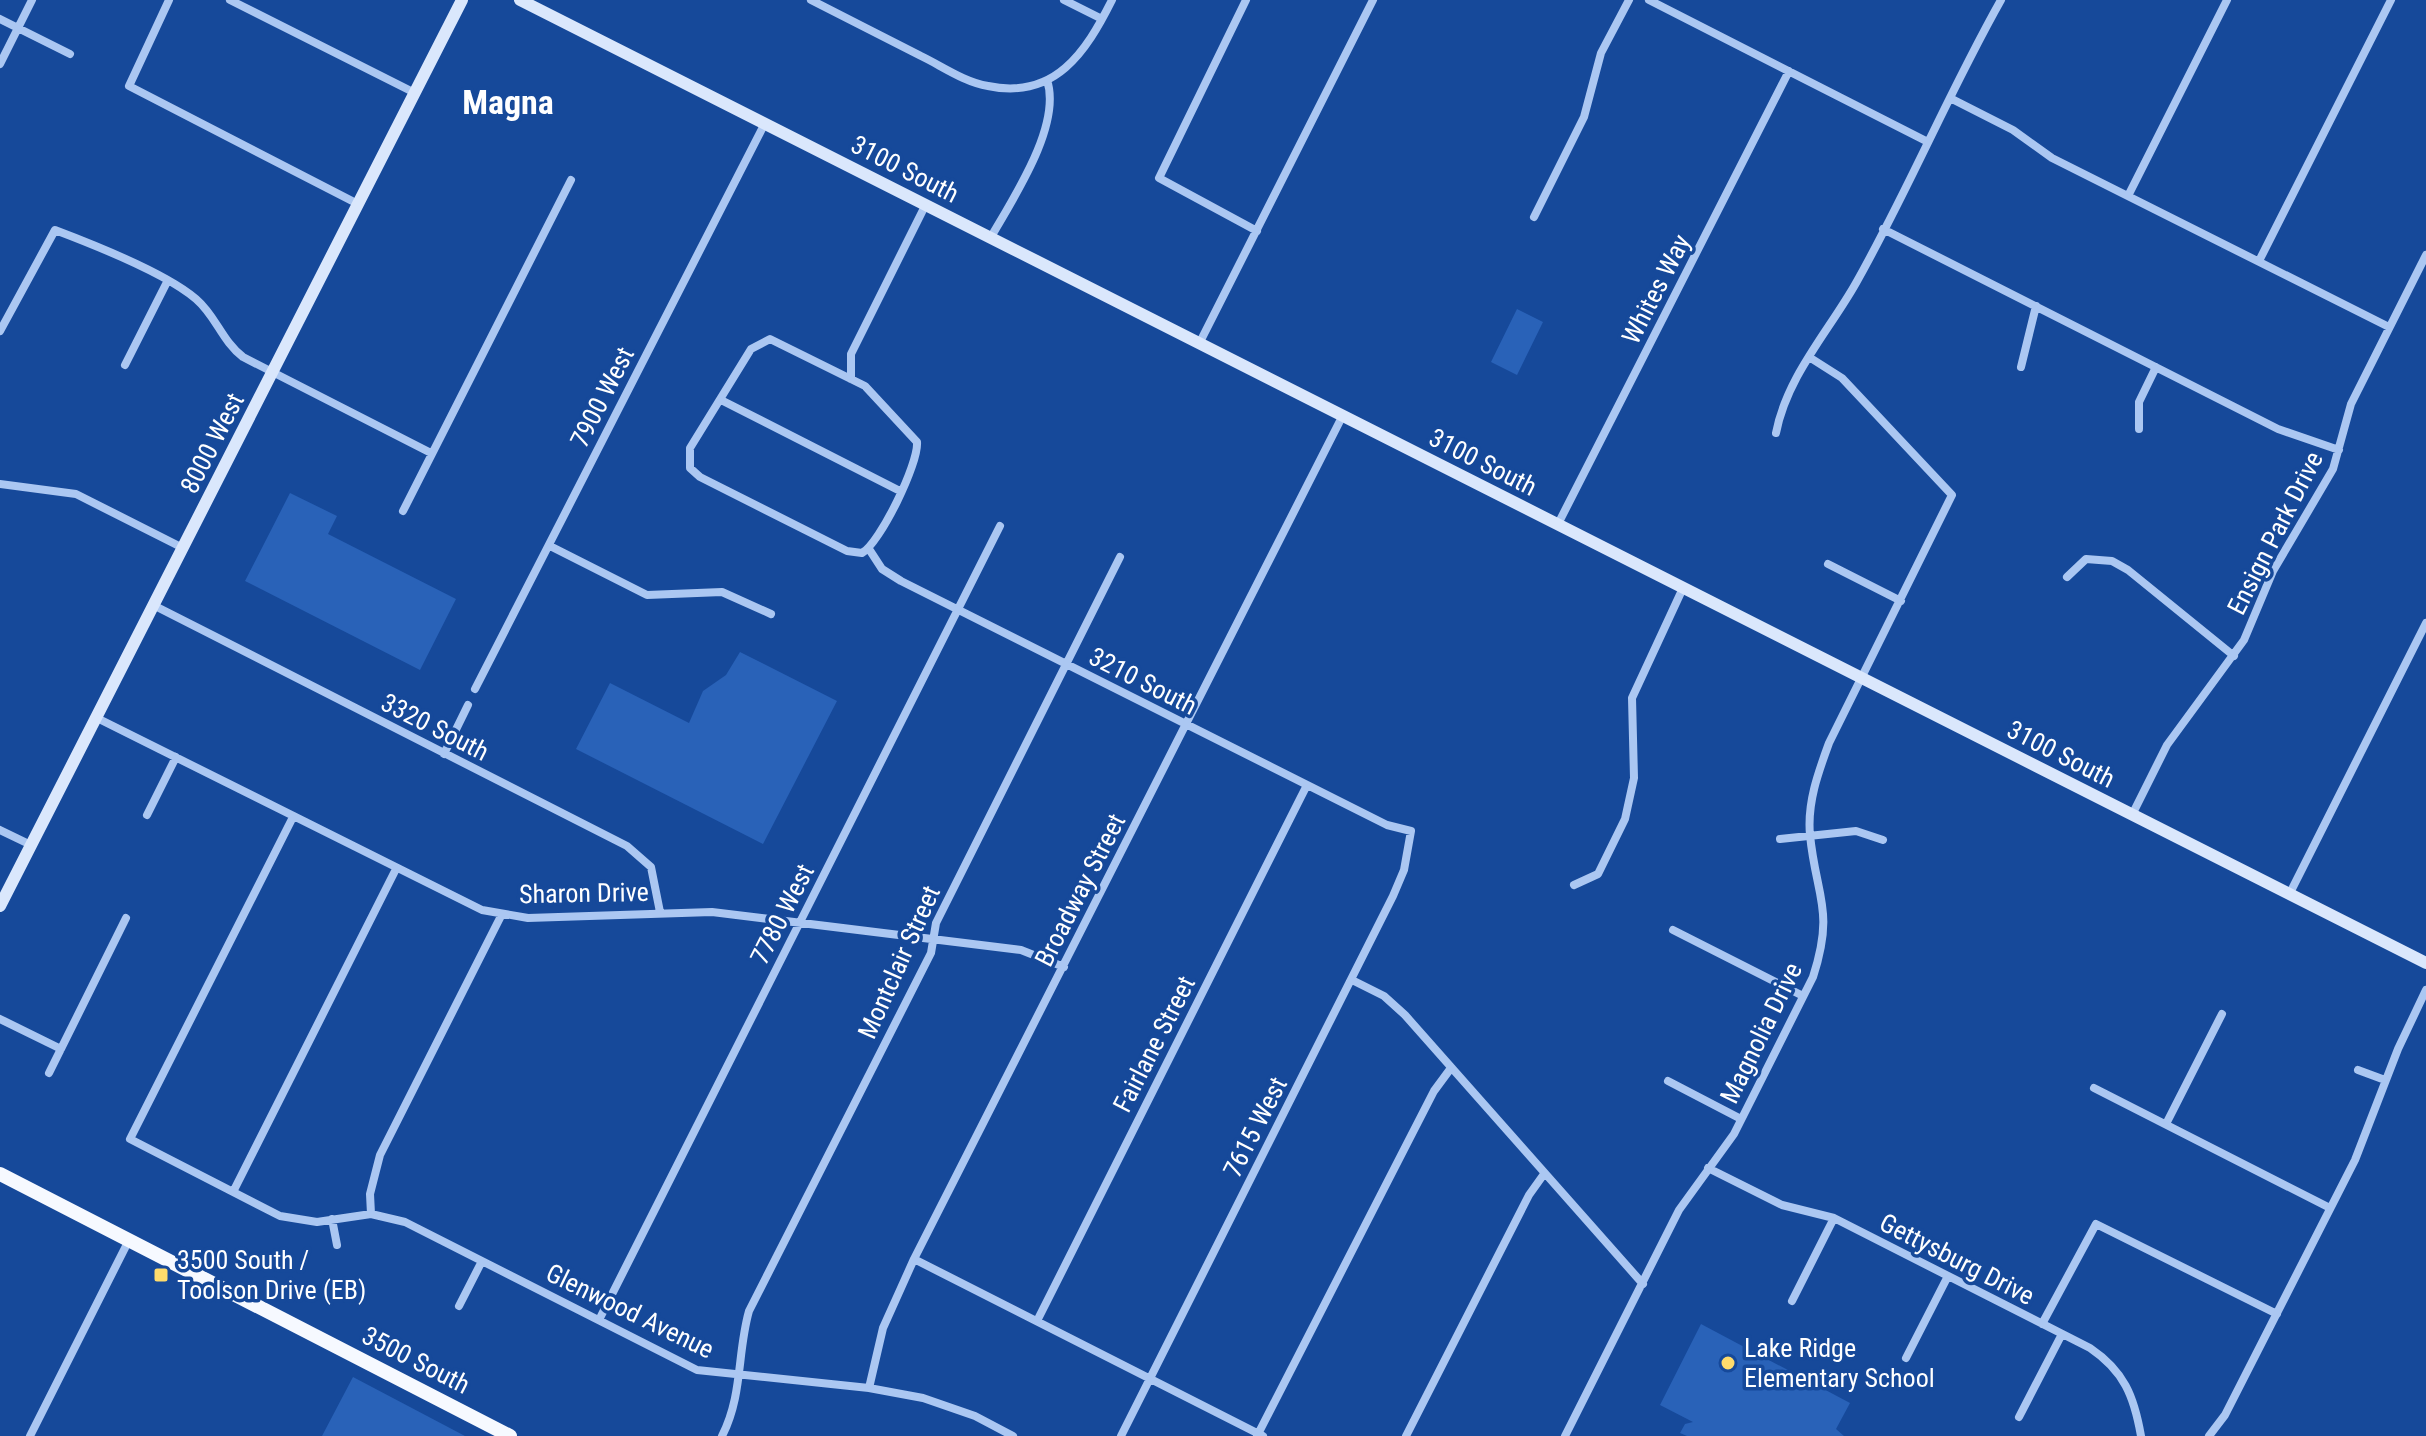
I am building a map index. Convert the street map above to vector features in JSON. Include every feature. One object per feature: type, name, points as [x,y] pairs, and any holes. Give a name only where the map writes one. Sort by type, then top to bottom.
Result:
[{"type":"main road","name":"3500 South","points":[[0,1174],[510,1436]]},
{"type":"street","points":[[0,64],[32,0]]},
{"type":"street","points":[[169,0],[129,86],[358,204]]},
{"type":"street","points":[[230,0],[415,93]]},
{"type":"street","name":"8000 West","points":[[0,906],[462,0]]},
{"type":"street","name":"3100 South","points":[[520,0],[2426,963]]},
{"type":"street","points":[[811,0],[968,80],[1009,88],[1047,80],[1080,56],[1112,0]]},
{"type":"street","points":[[1064,0],[1102,19]]},
{"type":"street","points":[[1246,0],[1159,178],[1257,231]]},
{"type":"street","points":[[1200,342],[1373,0]]},
{"type":"street","points":[[1534,217],[1584,117],[1601,53],[1629,0]]},
{"type":"street","points":[[1649,0],[1928,142]]},
{"type":"street","points":[[1776,433],[1782,410],[1809,357],[1856,283],[2001,0]]},
{"type":"street","points":[[2128,196],[2227,0]]},
{"type":"street","points":[[2259,261],[2391,0]]},
{"type":"street","points":[[0,19],[70,54]]},
{"type":"street","name":"Whites Way","points":[[1558,524],[1789,71]]},
{"type":"street","points":[[991,237],[1049,124],[1052,102],[1047,80]]},
{"type":"street","points":[[1950,98],[2013,130],[2052,158],[2389,327]]},
{"type":"street","name":"7900 West","points":[[475,689],[765,123]]},
{"type":"street","points":[[403,511],[571,180]]},
{"type":"street","points":[[851,379],[851,354],[926,204]]},
{"type":"street","points":[[1883,229],[2278,429],[2339,450]]},
{"type":"street","points":[[0,331],[55,230],[187,292],[208,311],[231,347],[273,372],[431,453]]},
{"type":"street","name":"Ensign Park Drive","points":[[2132,815],[2167,745],[2234,656],[2273,571],[2324,486],[2339,450],[2351,404],[2389,327],[2423,268],[2426,255]]},
{"type":"street","points":[[125,365],[167,282]]},
{"type":"street","points":[[2021,367],[2024,344],[2036,306]]},
{"type":"street","points":[[762,340],[779,342],[851,379],[865,386],[917,442],[916,460],[865,551],[847,551],[700,477],[688,462],[690,448],[751,349],[762,340]]},
{"type":"street","points":[[828,366],[851,354]]},
{"type":"street","name":"Magnolia Drive","points":[[1565,1436],[1688,1194],[1741,1119],[1803,996],[1821,953],[1825,924],[1823,891],[1810,835],[1816,778],[1952,495],[1842,378],[1809,357]]},
{"type":"street","points":[[2139,429],[2139,402],[2156,367]]},
{"type":"street","points":[[721,400],[900,491]]},
{"type":"street","name":"Broadway Street","points":[[869,1388],[883,1328],[914,1259],[1343,415]]},
{"type":"street","points":[[0,484],[76,494],[183,548]]},
{"type":"street","name":"7780 West","points":[[599,1320],[1000,526]]},
{"type":"street","points":[[550,546],[647,595],[658,597],[704,590],[722,592],[771,614]]},
{"type":"street","name":"3210 South","points":[[865,551],[882,569],[957,610],[1387,825],[1411,831]]},
{"type":"street","name":"Montclair Street","points":[[722,1436],[735,1409],[741,1344],[749,1311],[931,953],[936,923],[1120,557]]},
{"type":"street","points":[[2067,577],[2086,559],[2112,561],[2128,570],[2234,656]]},
{"type":"street","points":[[1828,564],[1901,601]]},
{"type":"street","points":[[1574,885],[1598,874],[1625,819],[1634,778],[1630,725],[1632,698],[1683,588]]},
{"type":"street","name":"3320 South","points":[[155,606],[643,857],[657,882],[660,912]]},
{"type":"street","points":[[2289,895],[2426,623]]},
{"type":"street","points":[[444,754],[468,705]]},
{"type":"street","name":"Sharon Drive","points":[[97,718],[462,902],[502,914],[556,918],[712,912],[1034,953],[1064,967]]},
{"type":"street","points":[[147,815],[176,757]]},
{"type":"street","name":"Fairlane Street","points":[[1037,1321],[1307,785]]},
{"type":"street","name":"Glenwood Avenue","points":[[293,817],[130,1139],[288,1219],[332,1219],[371,1214],[405,1222],[697,1370],[740,1377],[869,1388],[949,1406],[1013,1436]]},
{"type":"street","points":[[0,830],[31,845]]},
{"type":"street","name":"7615 West","points":[[1121,1436],[1399,884],[1411,831]]},
{"type":"street","points":[[1780,839],[1856,831],[1883,840]]},
{"type":"street","points":[[233,1192],[396,869]]},
{"type":"street","points":[[371,1214],[370,1194],[380,1155],[502,914]]},
{"type":"street","points":[[49,1073],[126,918]]},
{"type":"street","points":[[1673,930],[1803,996]]},
{"type":"street","points":[[1352,980],[1395,1004],[1643,1284]]},
{"type":"street","points":[[2209,1436],[2225,1415],[2355,1160],[2385,1080],[2426,990]]},
{"type":"street","points":[[2166,1124],[2222,1014]]},
{"type":"street","points":[[0,1019],[61,1049]]},
{"type":"street","points":[[914,1259],[1260,1435],[1434,1091],[1451,1068]]},
{"type":"street","points":[[2358,1070],[2385,1080]]},
{"type":"street","points":[[1668,1081],[1741,1119]]},
{"type":"street","points":[[2094,1088],[2330,1208]]},
{"type":"street","name":"Gettysburg Drive","points":[[1708,1168],[1782,1205],[1834,1218],[2099,1354],[2121,1374],[2131,1392],[2141,1436]]},
{"type":"street","points":[[1406,1436],[1529,1195],[1544,1174]]},
{"type":"street","points":[[1792,1301],[1834,1218]]},
{"type":"street","points":[[332,1219],[337,1245]]},
{"type":"street","points":[[2042,1324],[2096,1224],[2277,1314]]},
{"type":"street","points":[[30,1436],[129,1240]]},
{"type":"street","points":[[459,1306],[482,1261]]},
{"type":"street","points":[[1906,1358],[1948,1276]]},
{"type":"street","points":[[2019,1417],[2062,1334]]},
{"type":"shaded area","points":[[1517,309],[1543,322],[1517,375],[1491,362]]},
{"type":"shaded area","points":[[290,493],[337,516],[328,534],[456,599],[420,670],[245,581]]},
{"type":"shaded area","points":[[740,652],[837,701],[763,844],[576,749],[610,683],[689,723],[703,691],[726,675]]},
{"type":"shaded area","name":"Lake Ridge Elementary School","points":[[1701,1324],[1850,1403],[1836,1429],[1844,1436],[1687,1436],[1680,1433],[1685,1424],[1693,1422],[1660,1405]]},
{"type":"shaded area","points":[[353,1377],[465,1436],[322,1436]]},
{"type":"place","name":"3500 South / Toolson Drive (EB)","points":[[161,1275]]},
{"type":"place","name":"Lake Ridge Elementary School","points":[[1728,1363]]},
{"type":"district","name":"Magna","points":[[508,102]]}]
